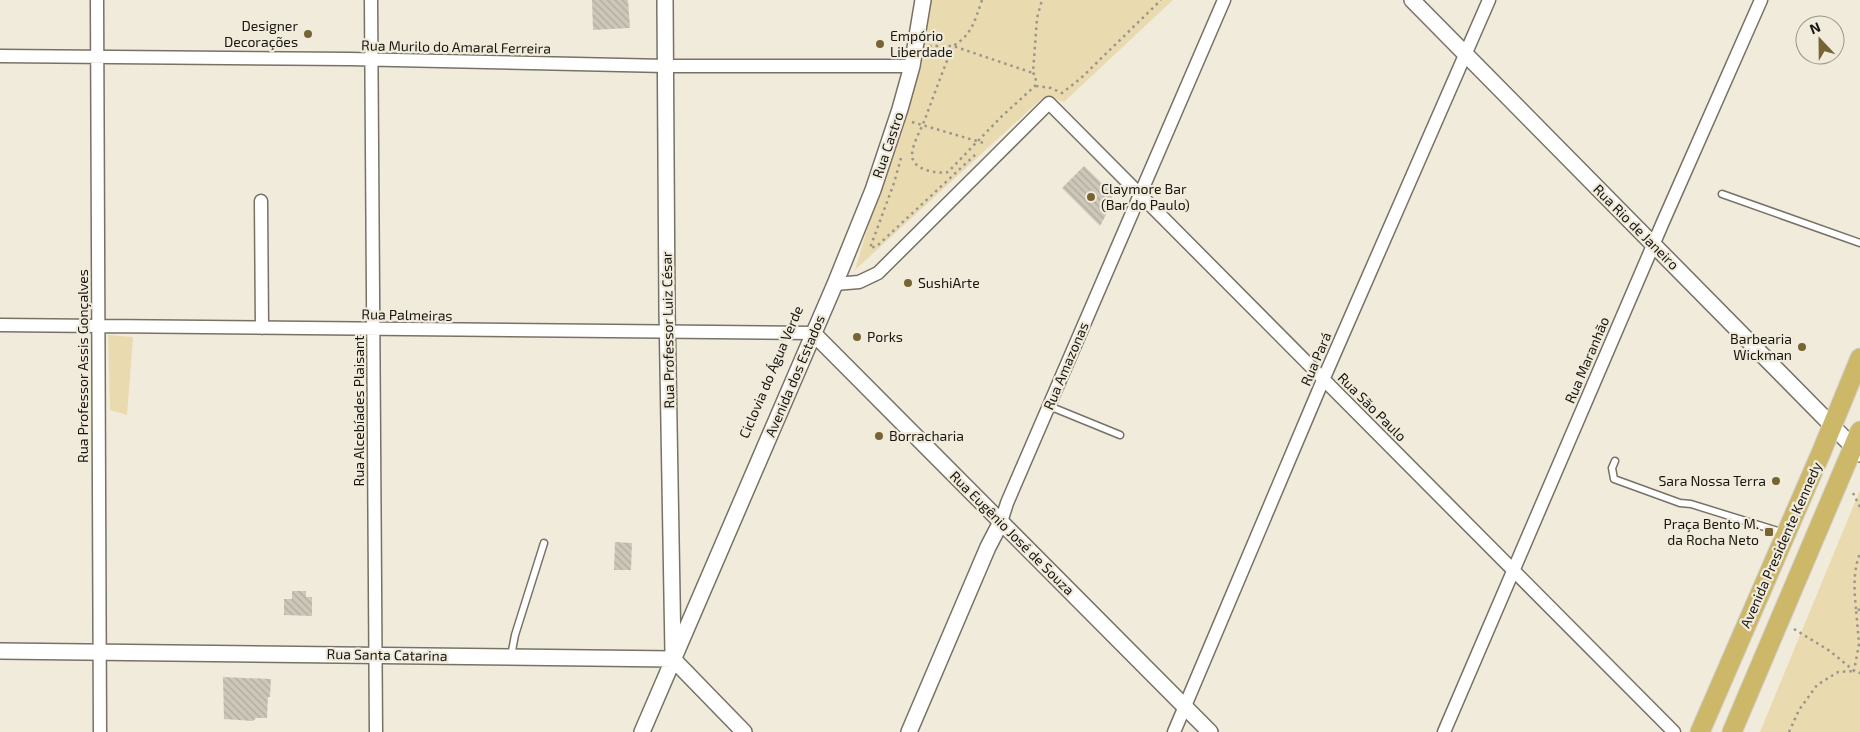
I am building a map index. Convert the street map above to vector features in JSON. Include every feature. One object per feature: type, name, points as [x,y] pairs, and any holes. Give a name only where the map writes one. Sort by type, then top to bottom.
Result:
[{"type":"main road","name":"Avenida Presidente Kennedy","points":[[1700,732],[1821,453],[1831,424],[1860,358]]},
{"type":"main road","name":"Avenida Presidente Kennedy","points":[[1732,732],[1778,623],[1858,444]]},
{"type":"street","name":"Rua Professor Assis Gonçalves","points":[[97,0],[100,732]]},
{"type":"street","name":"Rua Alcebíades Plaisant","points":[[371,0],[376,732]]},
{"type":"street","name":"Rua Professor Luiz César","points":[[665,0],[668,332],[674,659]]},
{"type":"street","name":"Rua Castro","points":[[835,284],[888,147],[912,66],[923,0]]},
{"type":"street","name":"Rua Amazonas","points":[[909,732],[1224,0]]},
{"type":"street","name":"Rua Rio de Janeiro","points":[[1412,0],[1831,424],[1858,444]]},
{"type":"street","name":"Rua Pará","points":[[1174,732],[1186,708],[1323,380],[1489,0]]},
{"type":"street","name":"Rua Maranhão","points":[[1444,732],[1761,0]]},
{"type":"street","name":"Rua Murilo do Amaral Ferreira","points":[[0,56],[372,60],[666,66],[912,66]]},
{"type":"street","name":"Rua São Paulo","points":[[835,284],[859,282],[878,273],[1049,103],[1674,732]]},
{"type":"street","points":[[261,201],[262,328]]},
{"type":"street","name":"Avenida dos Estados","points":[[642,732],[835,284]]},
{"type":"street","name":"Rua Palmeiras","points":[[0,325],[813,334]]},
{"type":"street","name":"Rua Eugênio José de Souza","points":[[813,334],[1210,732]]},
{"type":"street","name":"Rua Santa Catarina","points":[[0,651],[674,659]]},
{"type":"street","points":[[674,659],[744,732]]},
{"type":"lane","points":[[1722,194],[1860,243]]},
{"type":"lane","points":[[1049,406],[1120,434]]},
{"type":"lane","points":[[1615,461],[1612,468],[1614,479],[1680,503],[1691,504],[1785,533]]},
{"type":"lane","points":[[512,656],[515,635],[544,543]]},
{"type":"path","points":[[982,0],[974,23],[964,40],[953,46],[912,155],[913,160],[918,165],[929,170],[948,172],[1020,98],[1036,86],[1062,92],[1080,79],[1161,0]]},
{"type":"path","points":[[1036,86],[1036,76],[1033,73],[1037,18],[1042,0]]},
{"type":"path","points":[[912,66],[926,46],[953,46],[1033,73]]},
{"type":"path","points":[[901,157],[894,183],[870,248],[877,246],[987,144],[911,122]]},
{"type":"path","points":[[1854,671],[1860,644],[1854,595],[1855,565],[1860,553]]},
{"type":"path","points":[[1856,609],[1860,610]]},
{"type":"path","points":[[1778,623],[1799,631],[1830,651],[1854,671],[1860,673]]},
{"type":"path","points":[[1789,732],[1799,710],[1817,685],[1838,672],[1854,671]]},
{"type":"shaded area","points":[[929,0],[1173,0],[1064,102],[1048,96],[1039,101],[855,270],[921,49]]},
{"type":"shaded area","points":[[108,335],[133,337],[127,415],[110,410]]},
{"type":"shaded area","points":[[1860,490],[1860,732],[1760,732]]},
{"type":"building","points":[[592,0],[628,0],[630,28],[593,30]]},
{"type":"building","name":"Claymore Bar (Bar do Paulo)","points":[[1084,166],[1110,191],[1113,202],[1100,226],[1062,188]]},
{"type":"building","points":[[615,542],[632,543],[631,570],[614,570]]},
{"type":"building","points":[[292,591],[306,591],[306,597],[312,597],[312,616],[284,615],[284,599],[292,599]]},
{"type":"building","points":[[223,677],[271,679],[267,718],[256,718],[253,721],[224,719]]},
{"type":"place","name":"Designer Decorações","points":[[308,34]]},
{"type":"place","name":"Empório Liberdade","points":[[880,44]]},
{"type":"place","name":"Claymore Bar (Bar do Paulo)","points":[[1091,197]]},
{"type":"place","name":"SushiArte","points":[[908,283]]},
{"type":"place","name":"Porks","points":[[857,337]]},
{"type":"place","name":"Barbearia Wickman","points":[[1802,347]]},
{"type":"place","name":"Borracharia","points":[[879,436]]},
{"type":"place","name":"Sara Nossa Terra","points":[[1776,481]]},
{"type":"place","name":"Praça Bento M. da Rocha Neto","points":[[1769,532]]}]
